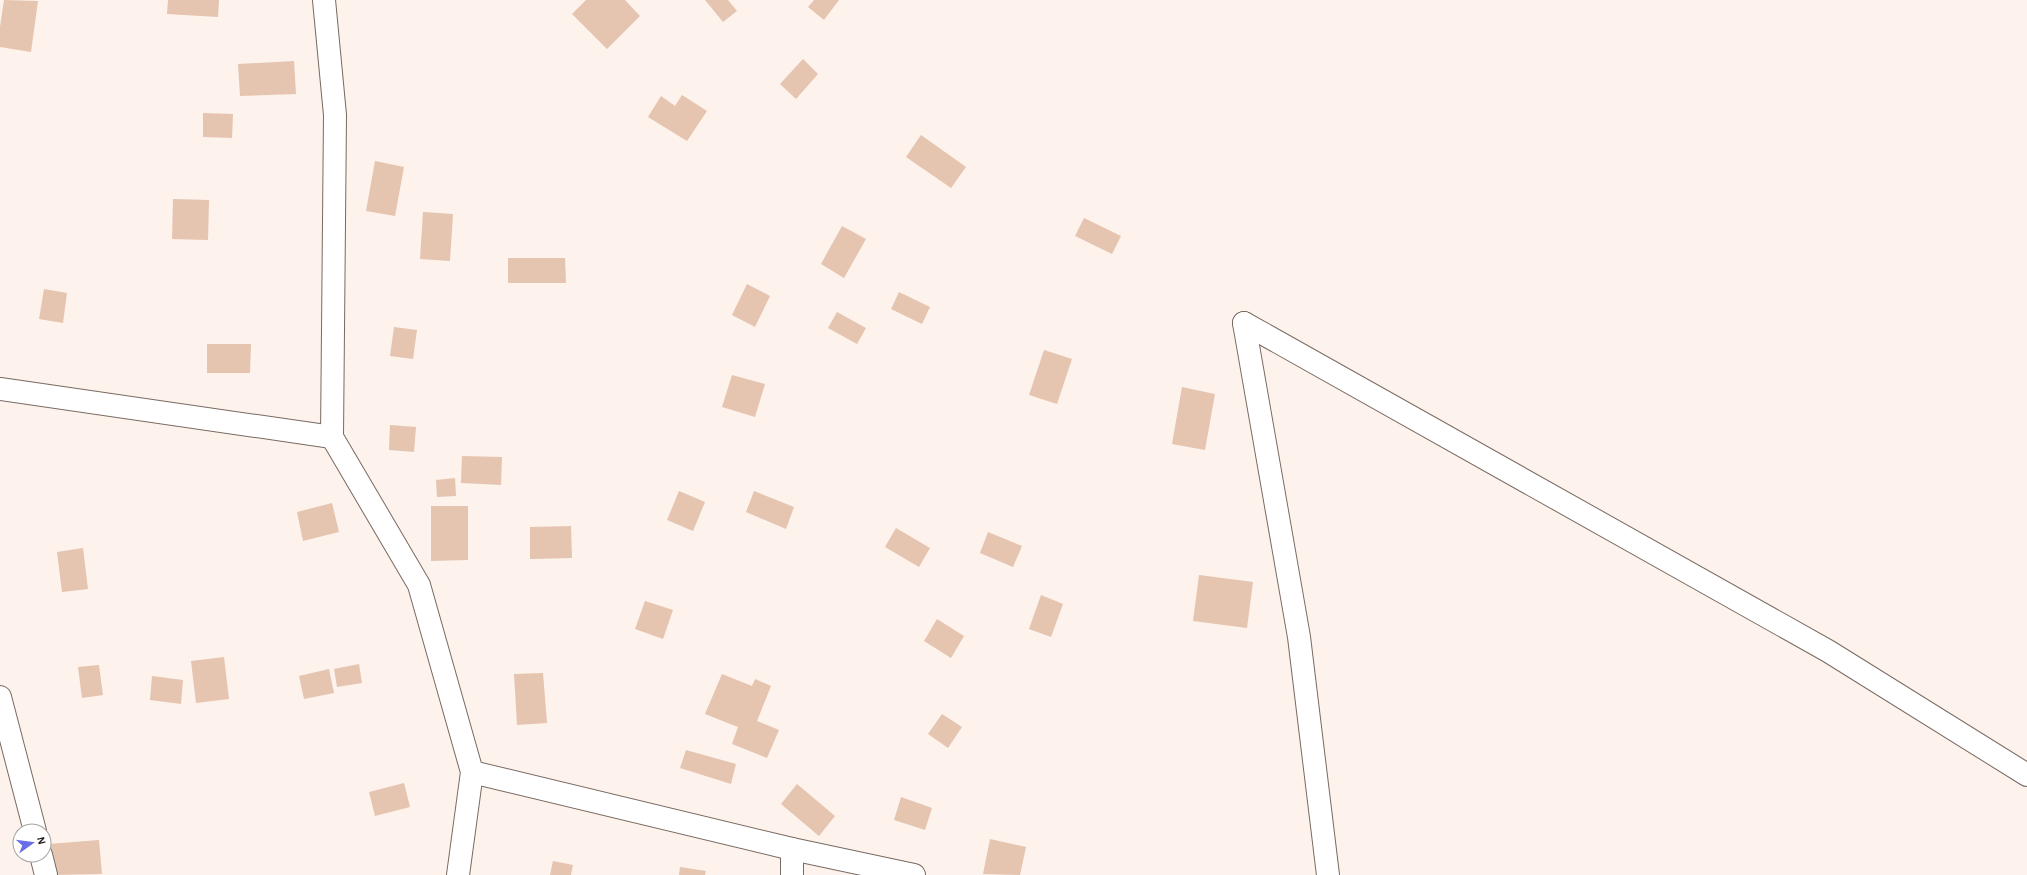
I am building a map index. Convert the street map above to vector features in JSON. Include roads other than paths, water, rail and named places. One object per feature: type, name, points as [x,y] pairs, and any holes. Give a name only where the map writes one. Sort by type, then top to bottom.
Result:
[{"type":"street","points":[[324,0],[335,115],[332,437],[419,585],[472,772],[458,875]]},
{"type":"street","points":[[1328,875],[1298,637],[1244,323],[1828,651],[2027,775]]},
{"type":"street","points":[[0,389],[332,437]]},
{"type":"street","points":[[0,697],[33,823]]},
{"type":"street","points":[[472,772],[792,849],[914,875]]},
{"type":"street","points":[[792,849],[792,875]]},
{"type":"street","points":[[43,863],[46,875]]}]
